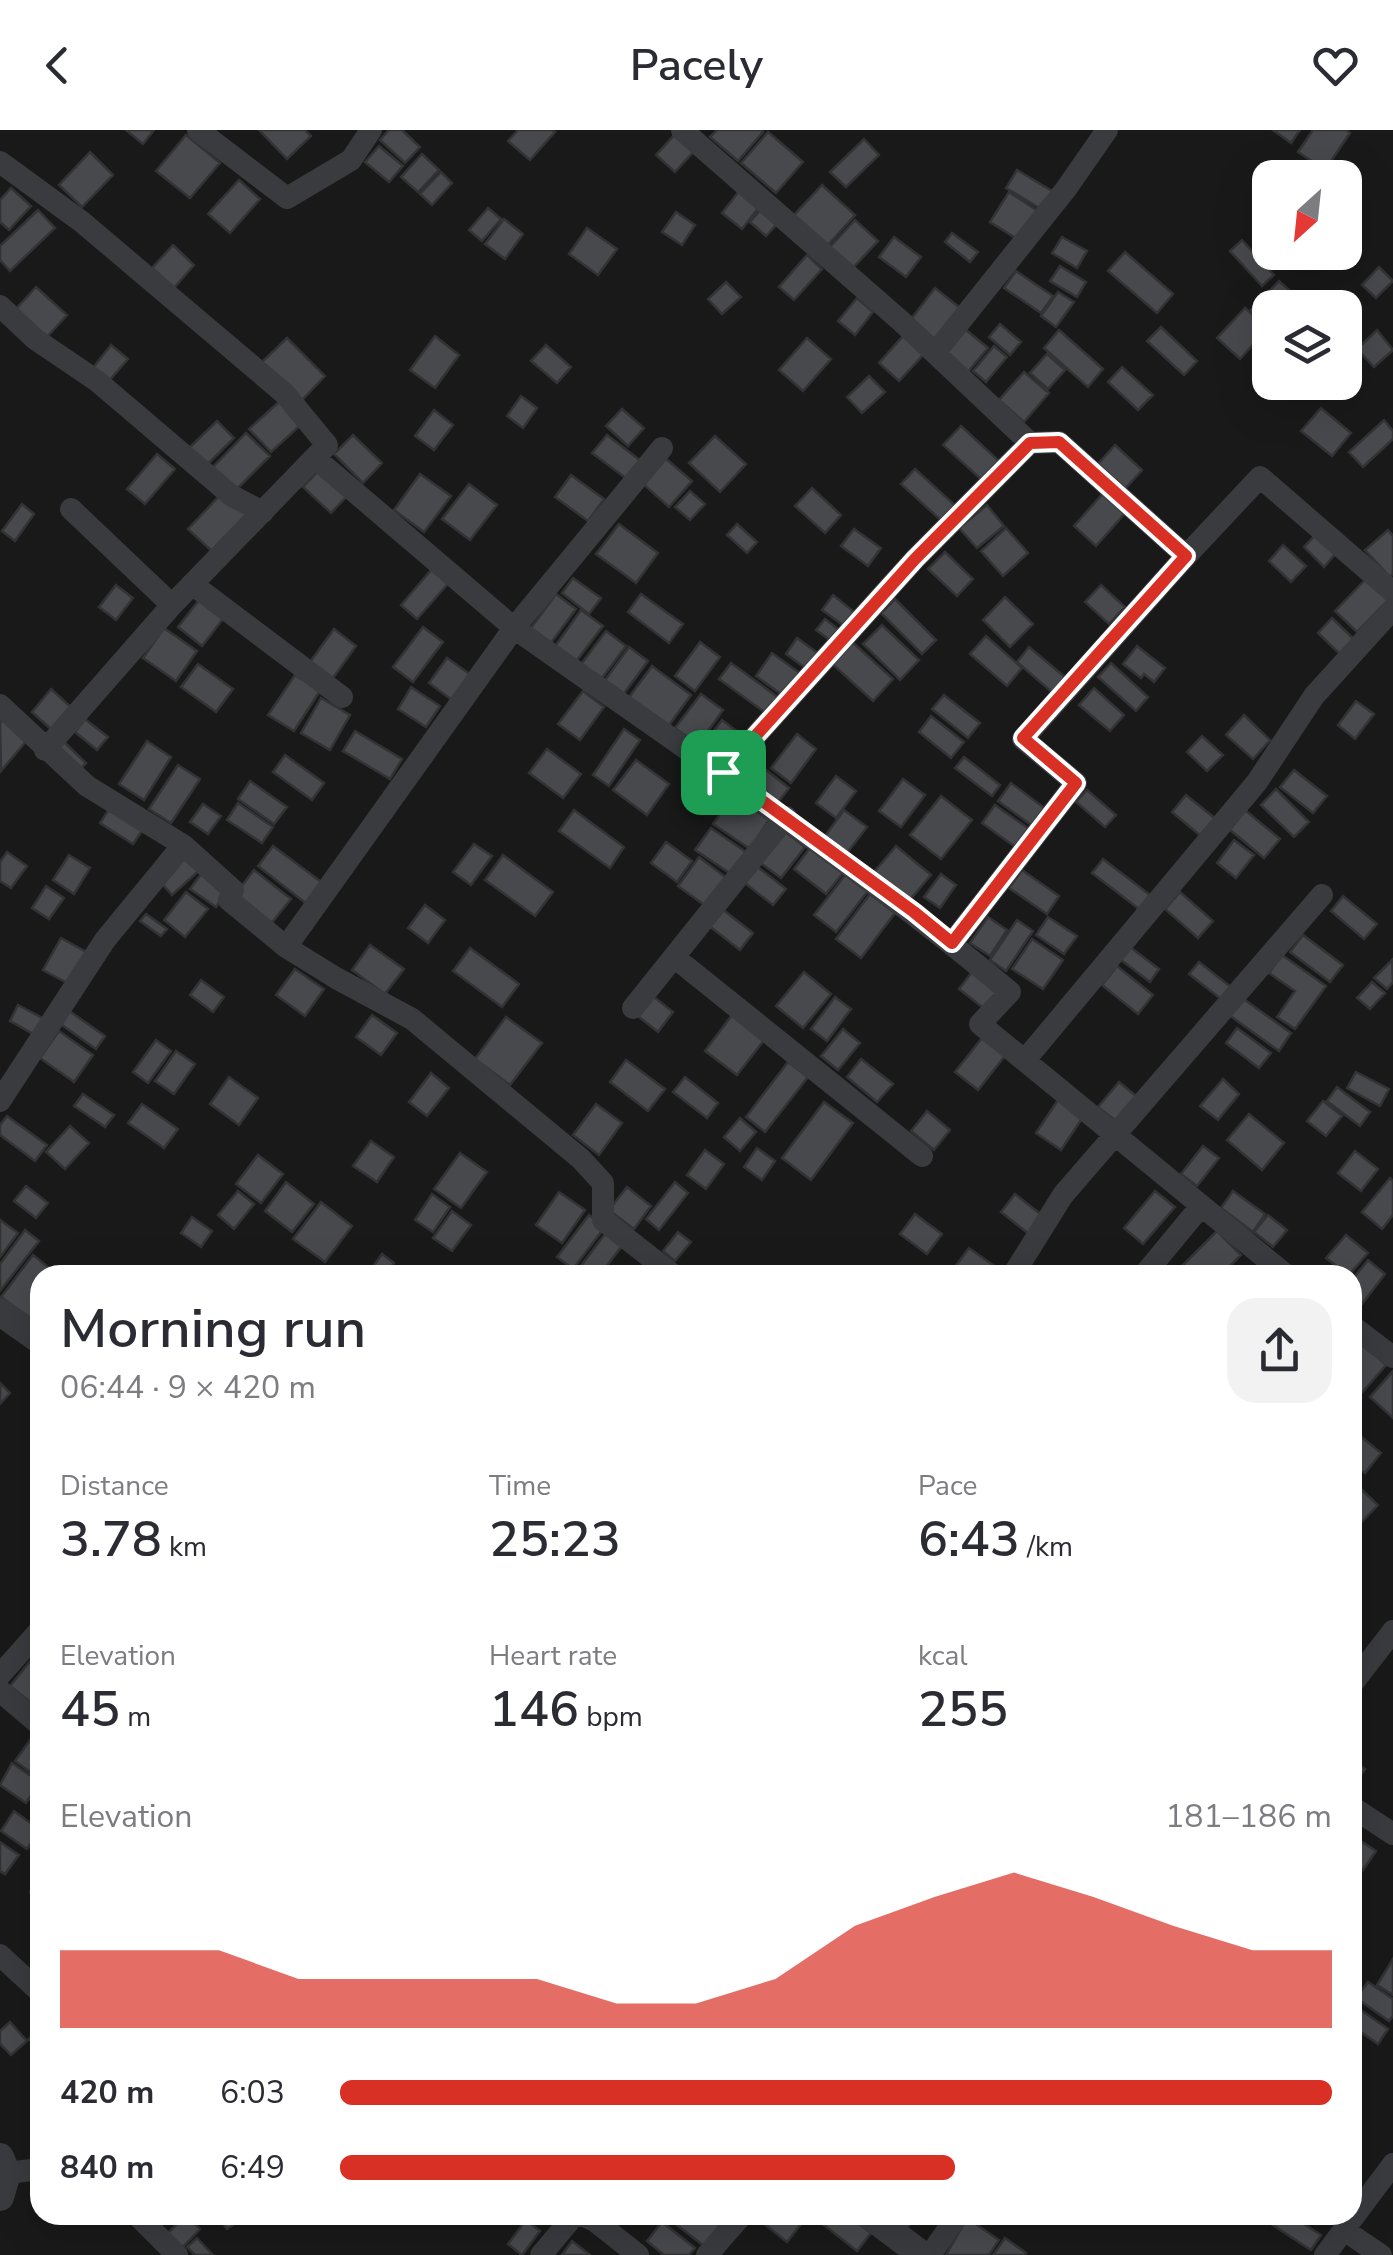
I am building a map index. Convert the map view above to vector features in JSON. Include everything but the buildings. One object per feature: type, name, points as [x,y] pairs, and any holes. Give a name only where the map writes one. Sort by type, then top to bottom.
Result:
[{"type":"street","points":[[198,130],[287,198],[351,160],[371,130]]},
{"type":"street","points":[[682,130],[935,353],[1030,443]]},
{"type":"street","points":[[935,353],[1066,190],[1106,130]]},
{"type":"street","points":[[0,162],[82,222],[285,394],[328,445],[172,605],[45,750]]},
{"type":"street","points":[[0,306],[35,338],[98,381],[232,496],[262,512]]},
{"type":"street","points":[[723,772],[915,559],[1030,443],[1059,442],[1186,556]]},
{"type":"street","points":[[286,946],[514,628],[662,448]]},
{"type":"street","points":[[315,458],[514,628],[723,772],[952,943],[1010,992],[980,1024],[1274,1265]]},
{"type":"street","points":[[952,943],[1076,783],[1023,738],[1260,476],[1393,592]]},
{"type":"street","points":[[71,509],[172,605]]},
{"type":"street","points":[[192,584],[342,697]]},
{"type":"street","points":[[1025,1060],[1257,782],[1314,696],[1393,609]]},
{"type":"street","points":[[0,705],[87,786],[182,845],[233,890],[229,900],[286,946],[412,1019],[581,1159],[603,1183],[604,1220],[661,1265]]},
{"type":"street","points":[[632,1008],[786,818]]},
{"type":"street","points":[[0,1101],[105,940],[182,845]]},
{"type":"street","points":[[1019,1265],[1062,1195],[1322,896]]},
{"type":"street","points":[[674,956],[922,1156]]},
{"type":"street","points":[[1152,1265],[1201,1206]]},
{"type":"street","points":[[0,1312],[30,1333]]},
{"type":"street","points":[[1362,1334],[1393,1357]]},
{"type":"street","points":[[1362,1671],[1393,1632]]},
{"type":"street","points":[[0,1676],[30,1642]]},
{"type":"street","points":[[0,1690],[30,1716]]},
{"type":"street","points":[[1362,1814],[1393,1834]]},
{"type":"street","points":[[0,1955],[30,1983]]},
{"type":"street","points":[[1362,2206],[1393,2164]]},
{"type":"street","points":[[2,2176],[30,2171]]},
{"type":"street","points":[[147,2225],[177,2255]]},
{"type":"street","points":[[541,2255],[566,2225]]},
{"type":"street","points":[[601,2225],[638,2255]]},
{"type":"street","points":[[707,2255],[733,2225]]},
{"type":"street","points":[[882,2225],[922,2255]]},
{"type":"street","points":[[930,2255],[951,2225]]},
{"type":"street","points":[[1326,2255],[1348,2225]]},
{"type":"street","points":[[1344,2230],[1381,2255]]},
{"type":"route","points":[[1059,442],[1186,556],[1023,738],[1076,783],[952,943],[723,772],[915,559],[1030,443],[1059,442]]}]
